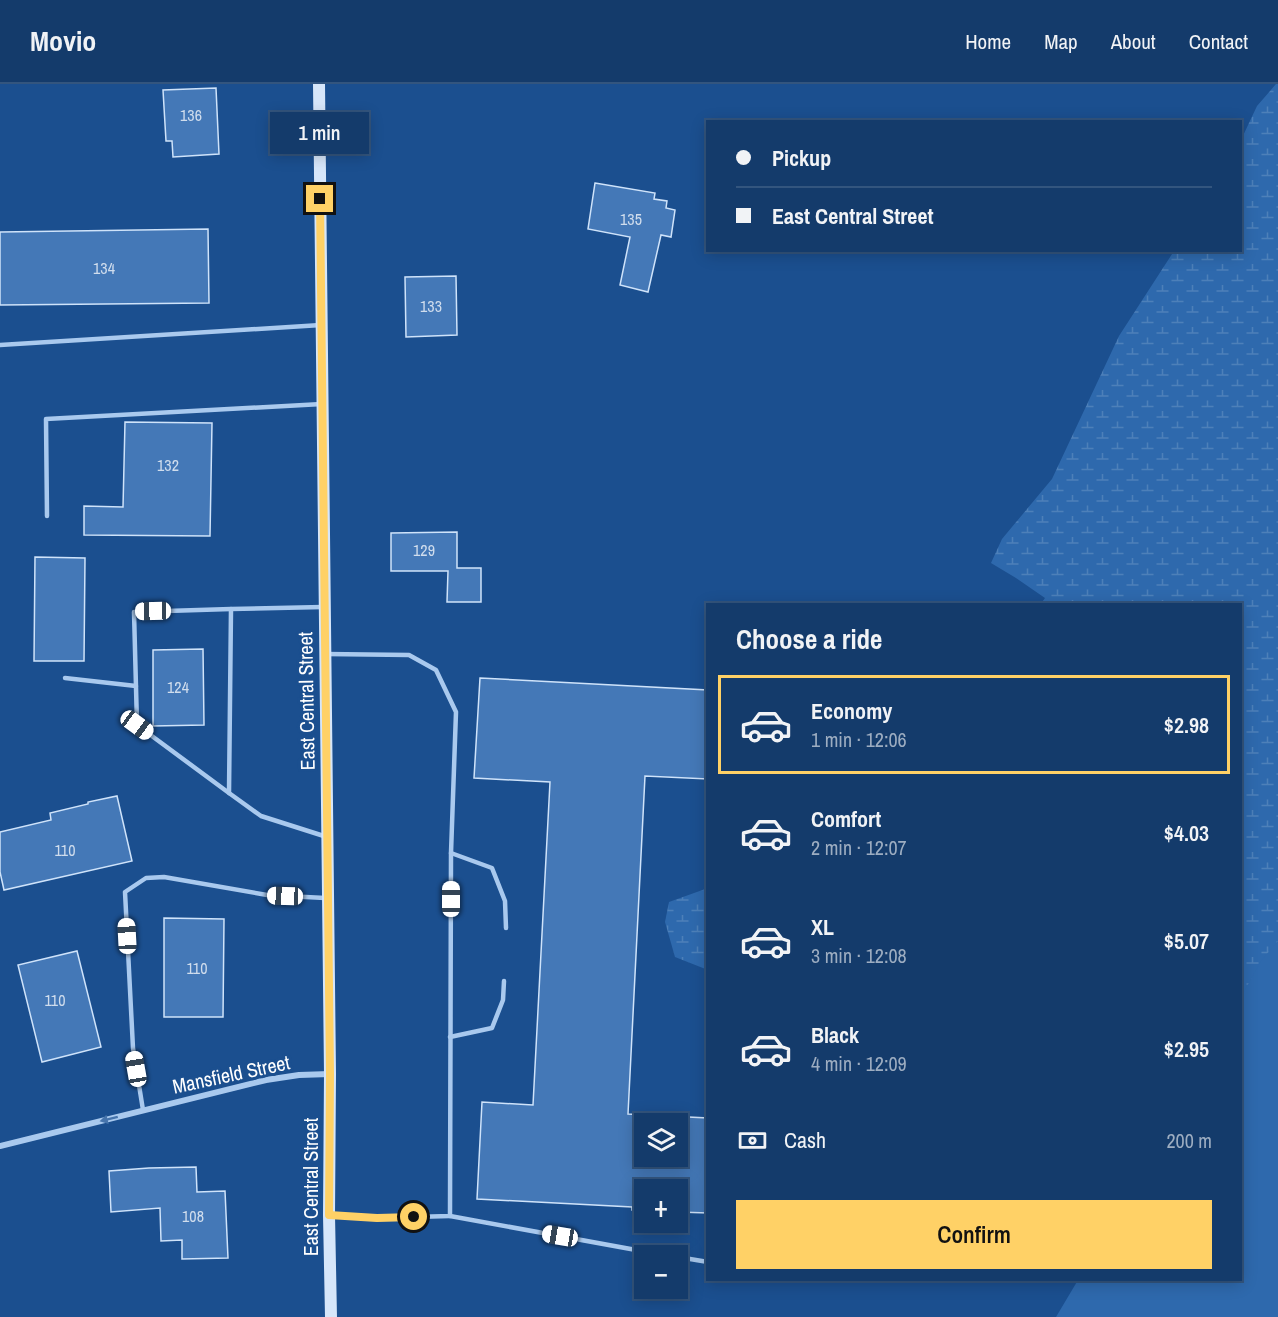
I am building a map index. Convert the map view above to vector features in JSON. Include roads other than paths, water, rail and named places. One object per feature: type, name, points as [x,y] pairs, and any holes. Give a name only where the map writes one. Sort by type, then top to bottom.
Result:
[{"type":"main road","name":"East Central Street","points":[[319,84],[331,1317]]},
{"type":"street","name":"Mansfield Street","points":[[0,1146],[266,1080],[299,1075],[330,1074]]},
{"type":"lane","points":[[0,345],[321,325]]},
{"type":"lane","points":[[47,516],[46,419],[322,404]]},
{"type":"lane","points":[[324,607],[134,612],[137,725],[261,816],[327,837]]},
{"type":"lane","points":[[229,794],[231,609]]},
{"type":"lane","points":[[325,654],[409,655],[436,670],[456,712],[451,853],[450,1216]]},
{"type":"lane","points":[[65,678],[136,686]]},
{"type":"lane","points":[[451,853],[492,868],[505,901],[506,928]]},
{"type":"lane","points":[[143,1110],[133,1048],[124,892],[146,878],[164,877],[267,895],[328,898]]},
{"type":"lane","points":[[450,1037],[492,1028],[503,1000],[504,981]]},
{"type":"lane","points":[[329,1215],[377,1218],[450,1216],[634,1250]]},
{"type":"lane","points":[[688,1259],[706,1262]]}]
